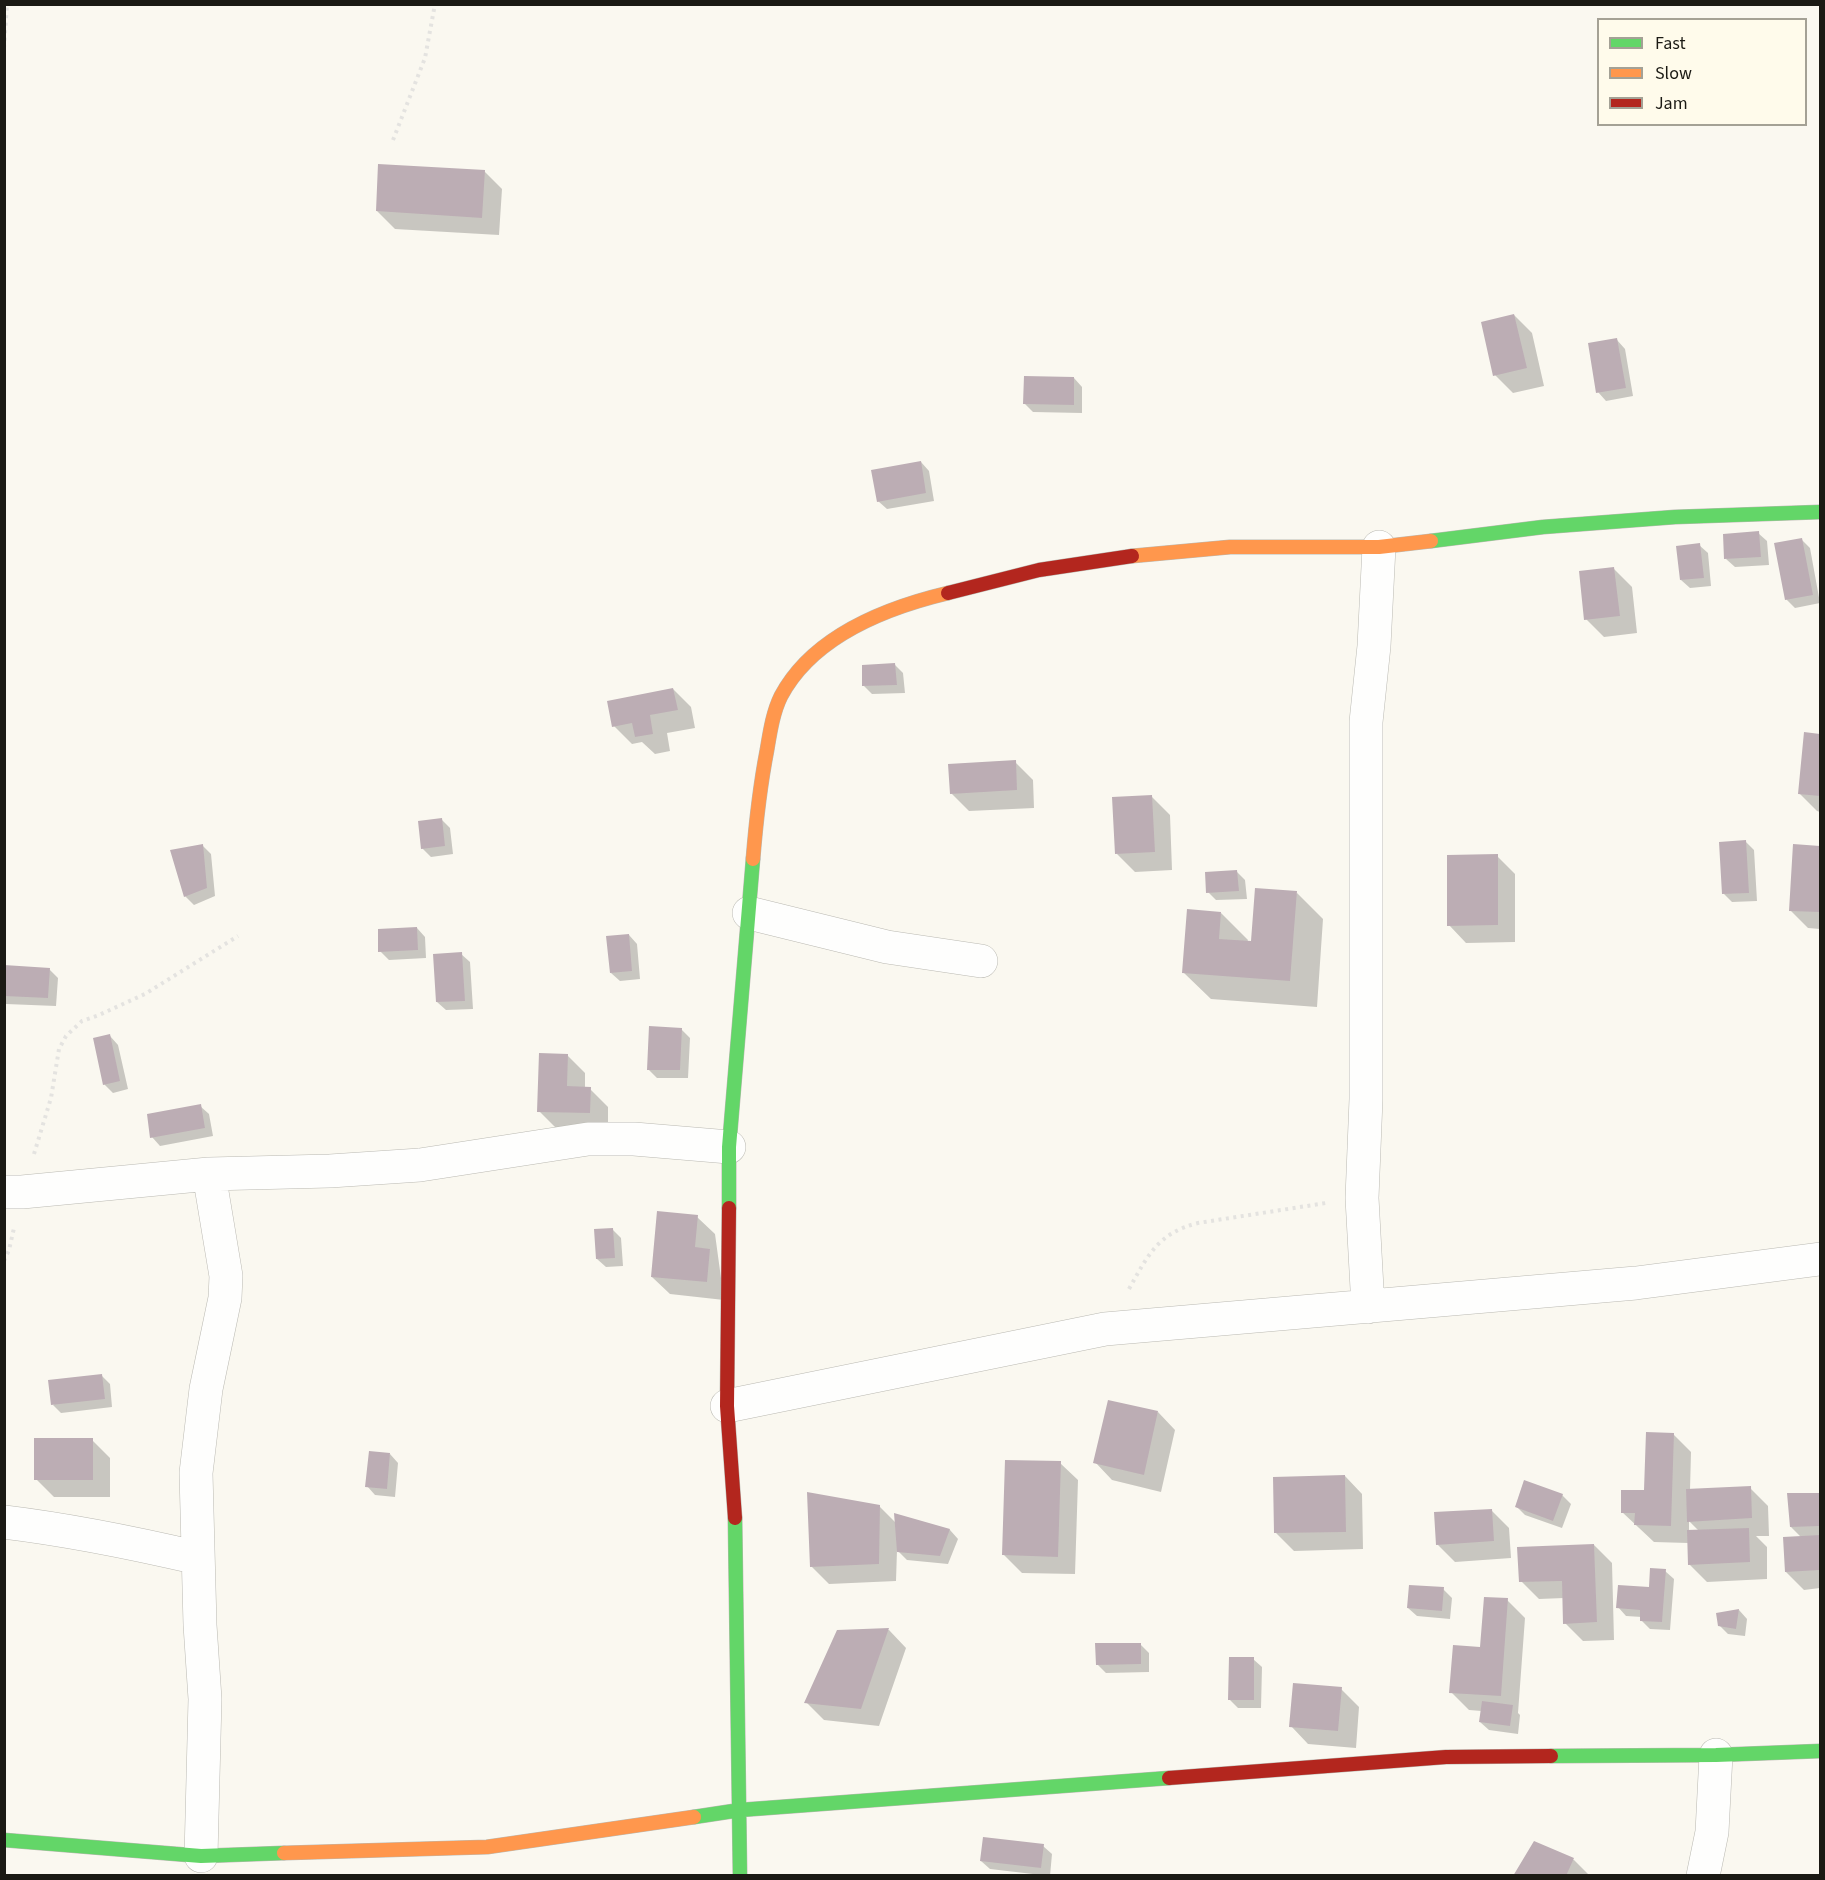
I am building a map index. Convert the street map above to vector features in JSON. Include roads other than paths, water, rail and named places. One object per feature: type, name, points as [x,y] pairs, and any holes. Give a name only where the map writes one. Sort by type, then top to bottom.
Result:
[{"type":"street","points":[[740,1875],[735,1502],[727,1406],[729,1147],[759,798],[772,724],[781,697],[805,662],[833,639],[867,620],[938,595],[1039,570],[1146,554],[1230,547],[1379,547],[1543,527],[1675,517],[1821,512]]},
{"type":"street","points":[[1368,1307],[1362,1198],[1366,1088],[1366,722],[1374,646],[1379,547]]},
{"type":"street","points":[[749,913],[886,947],[981,961]]},
{"type":"street","points":[[13,1192],[209,1174],[330,1171],[420,1165],[588,1139],[634,1139],[729,1147]]},
{"type":"street","points":[[201,1856],[205,1708],[196,1473],[206,1389],[225,1298],[226,1276],[209,1174]]},
{"type":"street","points":[[727,1406],[1105,1329],[1636,1282],[1821,1259]]},
{"type":"street","points":[[4,1522],[120,1539],[198,1558]]},
{"type":"street","points":[[4,1840],[201,1856],[488,1846],[740,1810],[1446,1757],[1821,1752]]},
{"type":"street","points":[[1703,1875],[1712,1832],[1716,1755]]}]
